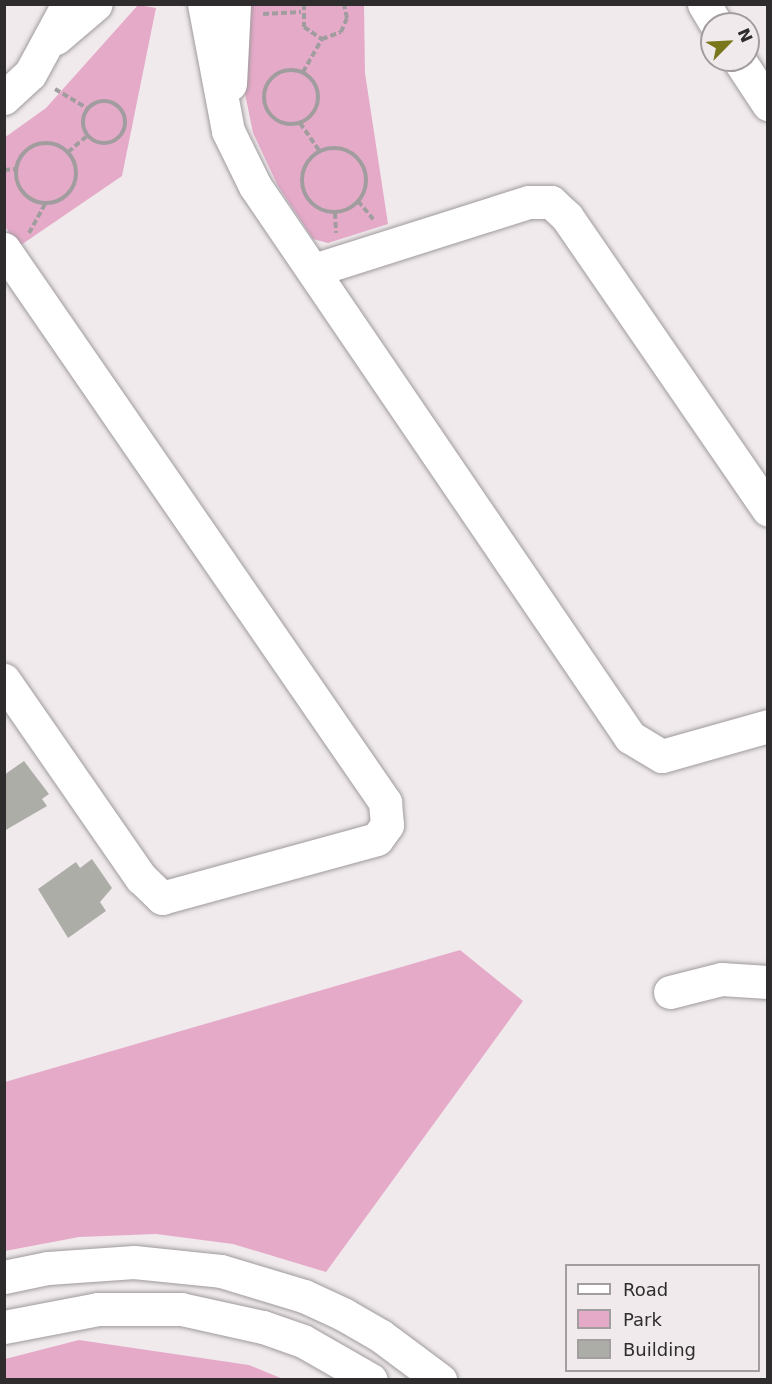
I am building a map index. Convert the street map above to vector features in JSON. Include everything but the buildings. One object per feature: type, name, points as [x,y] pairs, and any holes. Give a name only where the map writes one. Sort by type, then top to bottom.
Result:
[{"type":"street","points":[[4,98],[30,74],[50,43],[68,4]]},
{"type":"street","points":[[50,43],[96,4]]},
{"type":"street","points":[[224,8],[228,131],[255,186],[630,737],[662,756],[768,726]]},
{"type":"street","points":[[747,72],[768,104]]},
{"type":"street","points":[[314,270],[529,202],[550,202],[567,217],[768,510]]},
{"type":"street","points":[[4,249],[385,801],[387,825],[377,839],[185,895],[162,898],[141,878],[4,680]]},
{"type":"street","points":[[670,992],[721,979],[768,982]]},
{"type":"street","points":[[371,1380],[303,1341],[263,1327],[181,1309],[98,1308],[10,1326],[5,1277],[91,1263],[167,1264],[221,1271],[304,1296],[343,1314],[381,1336],[440,1380]]},
{"type":"path","points":[[304,4],[301,12],[308,33],[322,39]]},
{"type":"path","points":[[302,72],[322,39],[341,32],[347,18],[344,4]]},
{"type":"path","points":[[224,8],[301,12]]},
{"type":"path","points":[[302,72],[316,85],[318,94],[314,112],[300,123],[290,124],[274,118],[268,111],[265,94],[278,74],[302,72]]},
{"type":"path","points":[[30,74],[88,109]]},
{"type":"path","points":[[106,101],[119,107],[125,119],[122,133],[112,141],[99,142],[88,135],[83,122],[88,109],[106,101]]},
{"type":"path","points":[[300,123],[319,150]]},
{"type":"path","points":[[68,152],[88,135]]},
{"type":"path","points":[[41,143],[60,146],[68,152],[75,179],[64,196],[56,201],[46,202],[27,196],[21,189],[16,169],[24,152],[41,143]]},
{"type":"path","points":[[339,148],[349,151],[363,166],[366,177],[361,197],[345,210],[324,211],[306,198],[301,177],[310,157],[319,150],[339,148]]},
{"type":"path","points":[[4,170],[16,169]]},
{"type":"green space","points":[[138,5],[156,8],[122,176],[18,247],[5,226],[4,138],[46,108]]},
{"type":"green space","points":[[250,5],[364,5],[365,73],[388,224],[328,243],[313,239],[278,186],[253,133],[241,74]]},
{"type":"green space","points":[[460,950],[523,1001],[326,1272],[233,1244],[156,1234],[79,1237],[5,1251],[5,1082]]},
{"type":"green space","points":[[79,1340],[249,1365],[283,1379],[5,1379],[5,1359]]}]
